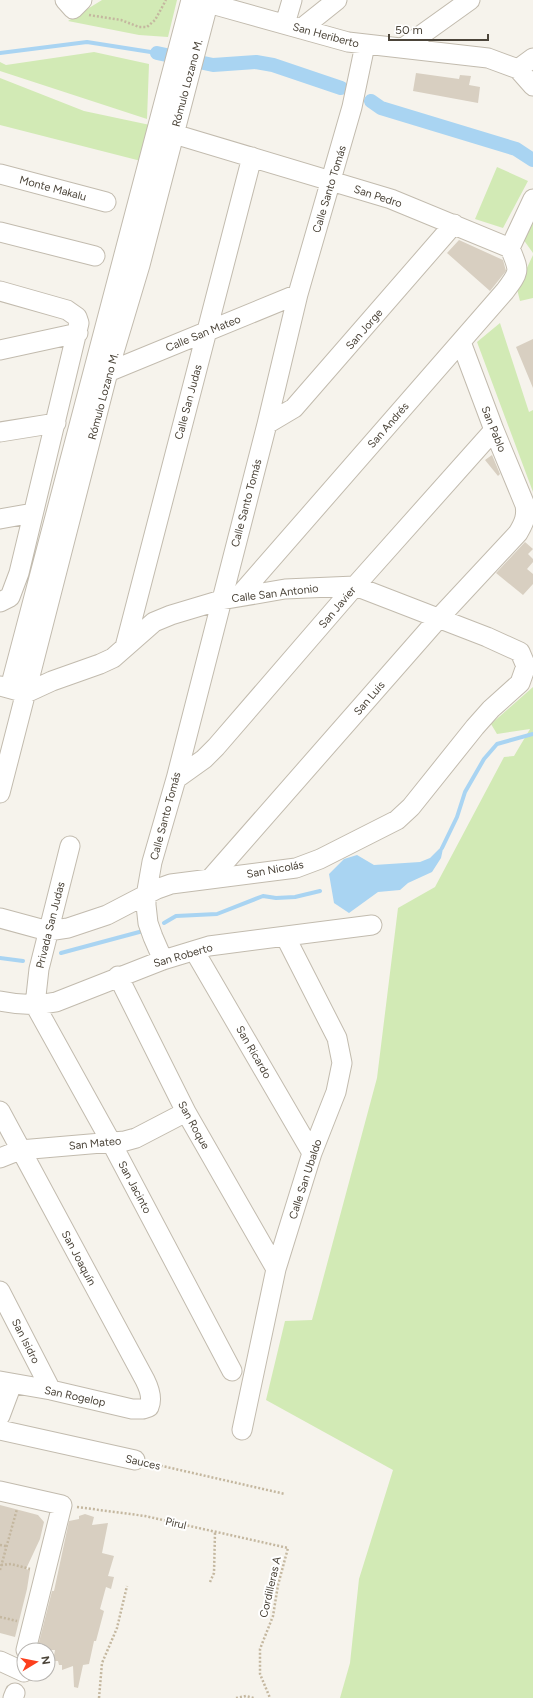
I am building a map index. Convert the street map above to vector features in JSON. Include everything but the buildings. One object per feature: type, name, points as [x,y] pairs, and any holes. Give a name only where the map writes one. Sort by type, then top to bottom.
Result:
[{"type":"street","points":[[292,0],[294,26],[337,0]]},
{"type":"street","points":[[403,48],[470,0]]},
{"type":"street","points":[[12,689],[203,1]]},
{"type":"street","name":"San Heriberto","points":[[203,1],[348,42],[488,58],[518,69],[533,86]]},
{"type":"street","name":"Rómulo Lozano M.","points":[[0,793],[12,689],[108,372],[131,262],[174,134],[203,1]]},
{"type":"street","name":"Calle Santo Tomás","points":[[163,960],[148,923],[146,896],[152,862],[176,779],[220,600],[267,424],[298,294],[352,107],[365,45]]},
{"type":"street","points":[[518,69],[533,58]]},
{"type":"street","name":"San Pedro","points":[[174,134],[391,199],[510,248]]},
{"type":"street","name":"Calle San Judas","points":[[125,647],[252,157]]},
{"type":"street","name":"Monte Makalu","points":[[0,174],[106,202]]},
{"type":"street","points":[[510,248],[533,199]]},
{"type":"street","name":"San Jorge","points":[[267,424],[294,408],[454,224]]},
{"type":"street","points":[[0,232],[95,256]]},
{"type":"street","name":"San Andrés","points":[[239,596],[506,291],[518,273],[518,266],[510,248]]},
{"type":"street","points":[[0,291],[67,310],[78,325],[20,573],[5,600]]},
{"type":"street","name":"Calle San Mateo","points":[[108,372],[298,294]]},
{"type":"street","points":[[0,350],[78,325]]},
{"type":"street","name":"San Pablo","points":[[461,342],[494,430],[526,505],[526,516]]},
{"type":"street","points":[[0,432],[56,423]]},
{"type":"street","name":"San Javier","points":[[176,779],[204,759],[216,747],[355,586],[494,430]]},
{"type":"street","points":[[0,519],[33,513]]},
{"type":"street","name":"San Luis","points":[[210,879],[438,619],[518,532],[526,516]]},
{"type":"street","name":"Calle San Antonio","points":[[12,689],[52,681],[100,664],[113,658],[154,622],[194,607],[239,596],[285,589],[355,586],[513,648],[520,652],[526,666]]},
{"type":"street","name":"San Nicolás","points":[[0,918],[48,931],[87,922],[146,896],[157,889],[171,884],[296,868],[320,859],[397,820],[411,807],[491,708],[520,683],[526,666]]},
{"type":"street","name":"Privada San Judas","points":[[35,1005],[38,970],[70,846]]},
{"type":"street","name":"San Roberto","points":[[0,1001],[35,1005],[56,1002],[118,976],[163,960],[195,952],[209,946],[286,938],[372,925]]},
{"type":"street","name":"Calle San Ubaldo","points":[[242,1430],[276,1269],[312,1153],[336,1092],[342,1063],[337,1038],[286,938]]},
{"type":"street","name":"San Ricardo","points":[[195,952],[312,1153]]},
{"type":"street","name":"San Roque","points":[[118,976],[186,1112],[276,1269]]},
{"type":"street","name":"San Jacinto","points":[[35,1005],[111,1142],[232,1371]]},
{"type":"street","name":"San Joaquín","points":[[0,1111],[145,1380],[150,1392],[149,1407]]},
{"type":"street","name":"San Mateo","points":[[0,1158],[20,1150],[125,1141],[136,1138],[186,1112]]},
{"type":"street","name":"San Isidro","points":[[0,1292],[51,1390]]},
{"type":"street","points":[[2,1407],[6,1382]]},
{"type":"street","name":"San Rogelop","points":[[6,1382],[51,1390],[132,1409],[143,1409],[149,1407]]},
{"type":"street","name":"Sauces","points":[[0,1430],[134,1460]]},
{"type":"street","points":[[0,1491],[62,1505],[28,1642]]},
{"type":"street","points":[[0,1661],[16,1668]]},
{"type":"path","points":[[74,3],[87,14],[121,20],[139,27],[147,27],[155,20],[166,0]]},
{"type":"path","name":"Sauces","points":[[134,1460],[285,1494]]},
{"type":"path","points":[[0,1570],[21,1495]]},
{"type":"path","name":"Pirul","points":[[62,1505],[145,1516],[288,1548]]},
{"type":"path","points":[[210,1582],[214,1573],[215,1532]]},
{"type":"path","points":[[0,1545],[6,1546]]},
{"type":"path","name":"Cordilleras A","points":[[270,1698],[260,1674],[260,1649],[273,1616],[278,1585],[288,1548]]},
{"type":"path","points":[[1,1565],[11,1564],[45,1572]]},
{"type":"path","points":[[99,1698],[102,1663],[117,1628],[127,1586]]},
{"type":"path","points":[[236,1698],[246,1696],[254,1698]]},
{"type":"green space","points":[[102,0],[177,0],[168,37],[139,35],[68,21]]},
{"type":"green space","points":[[94,52],[149,64],[147,119],[0,71],[0,62],[6,65]]},
{"type":"green space","points":[[0,78],[84,111],[150,125],[141,161],[0,125]]},
{"type":"green space","points":[[497,167],[528,181],[503,228],[475,219]]},
{"type":"green space","points":[[533,222],[533,253],[523,239]]},
{"type":"green space","points":[[533,255],[533,298],[520,301],[517,289]]},
{"type":"green space","points":[[500,323],[529,412],[533,410],[533,492],[477,342]]},
{"type":"green space","points":[[533,687],[533,1698],[340,1698],[350,1663],[359,1579],[393,1470],[266,1400],[285,1321],[312,1320],[377,1078],[398,908],[435,887],[504,757],[514,756],[530,729],[497,734],[491,724]]},
{"type":"water","points":[[444,844],[441,858],[432,872],[408,883],[400,890],[378,892],[349,913],[334,903],[329,874],[344,859],[357,855],[374,865],[420,862],[430,858]]},
{"type":"waterway","points":[[0,53],[87,42],[157,53]]},
{"type":"waterway","points":[[157,53],[213,65],[256,62],[273,65],[341,88]]},
{"type":"waterway","points":[[371,101],[381,108],[516,149],[533,160]]},
{"type":"waterway","points":[[442,848],[457,817],[465,792],[484,759],[497,744],[533,734]]},
{"type":"waterway","points":[[164,923],[176,916],[217,914],[263,896],[276,898],[295,897],[320,891]]},
{"type":"waterway","points":[[61,953],[143,931]]},
{"type":"waterway","points":[[0,958],[23,961]]}]
